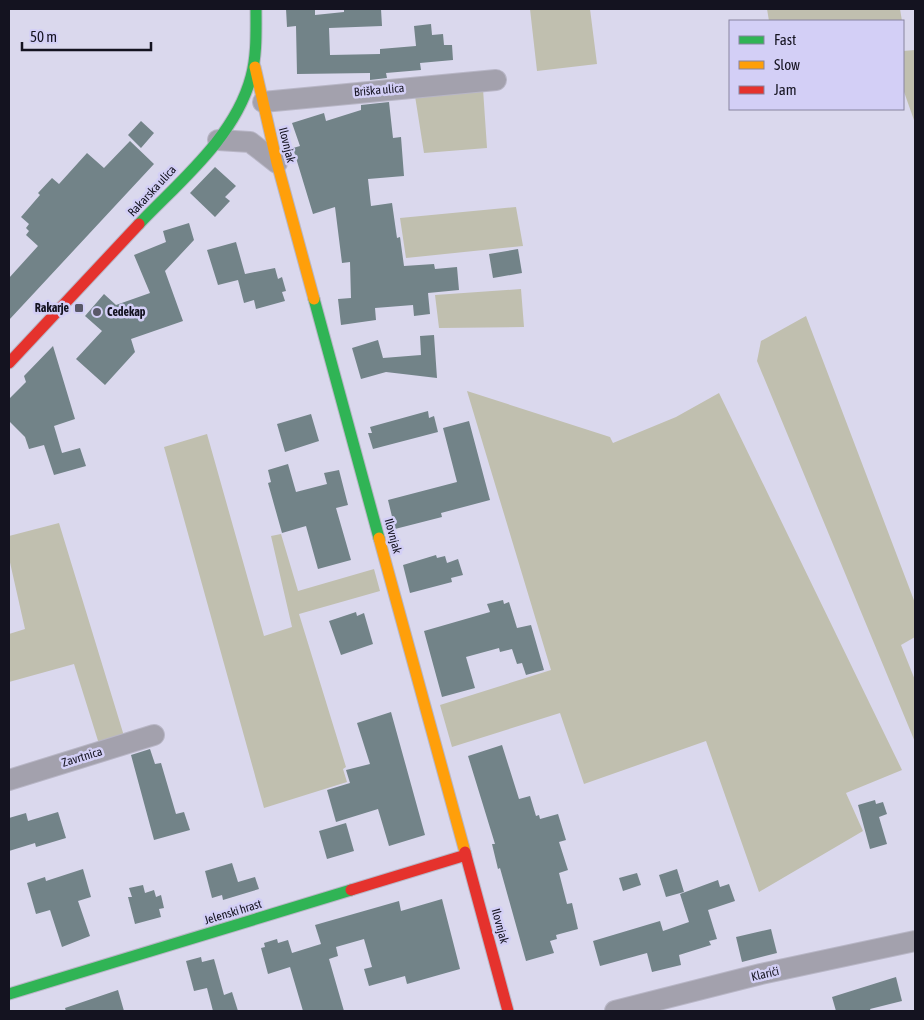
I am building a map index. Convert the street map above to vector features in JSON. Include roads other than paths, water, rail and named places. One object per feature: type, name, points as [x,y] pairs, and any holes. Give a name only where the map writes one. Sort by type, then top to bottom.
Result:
[{"type":"street","name":"Rakarska ulica","points":[[9,363],[218,140],[243,101],[255,67],[256,9]]},
{"type":"street","name":"Ilovnjak","points":[[255,67],[277,162],[508,1011]]},
{"type":"street","name":"Briška ulica","points":[[263,102],[496,80]]},
{"type":"street","points":[[218,140],[250,142],[277,162]]},
{"type":"street","name":"Zavrtnica","points":[[9,780],[154,735]]},
{"type":"street","name":"Jelenski hrast","points":[[9,994],[466,855]]},
{"type":"street","name":"Klarići","points":[[615,1011],[761,974],[915,941]]},
{"type":"place","name":"Rakarje","points":[[79,308]]},
{"type":"place","name":"Cedekap","points":[[97,312]]}]
